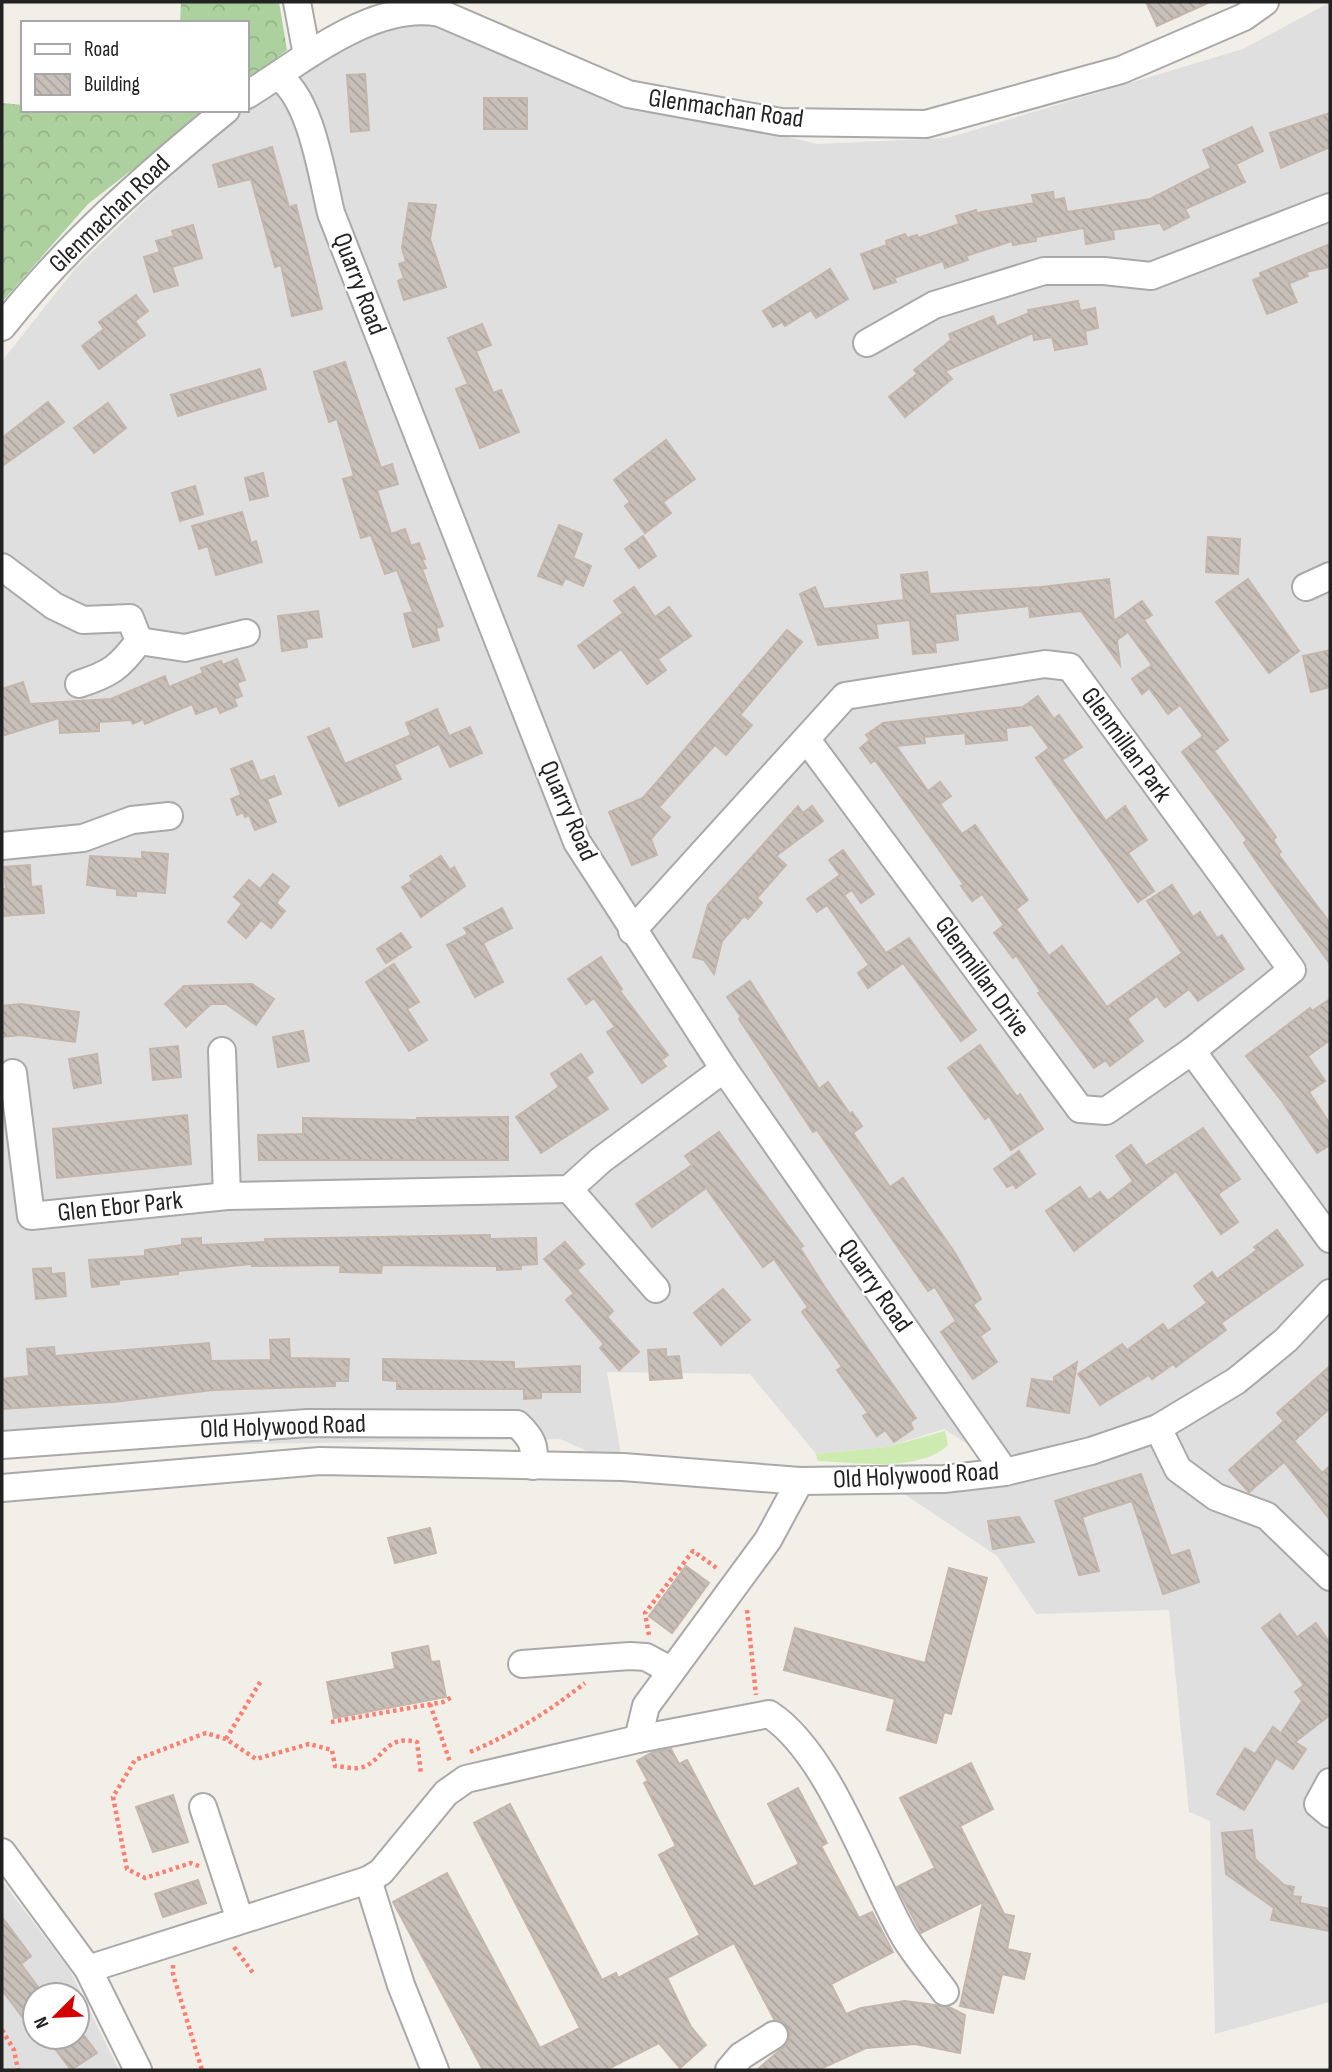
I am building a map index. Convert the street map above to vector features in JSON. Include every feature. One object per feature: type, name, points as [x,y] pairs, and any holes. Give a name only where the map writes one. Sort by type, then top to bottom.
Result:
[{"type":"street","points":[[297,2],[307,55]]},
{"type":"street","name":"Glenmachan Road","points":[[248,94],[351,29],[389,14],[421,8],[440,13],[628,94],[781,122],[926,124],[1121,70],[1244,17],[1265,2]]},
{"type":"street","name":"Quarry Road","points":[[277,76],[286,81],[309,123],[331,213],[577,842],[632,931],[724,1069],[1005,1472]]},
{"type":"street","name":"Glenmachan Road","points":[[2,327],[32,289],[156,167],[224,112]]},
{"type":"street","points":[[867,343],[934,305],[1044,271],[1104,271],[1151,276],[1330,207]]},
{"type":"street","points":[[2,567],[54,606],[83,620],[130,618],[139,642]]},
{"type":"street","points":[[1306,587],[1330,576]]},
{"type":"street","points":[[139,642],[185,648],[246,633]]},
{"type":"street","points":[[79,684],[105,676],[122,665],[139,642]]},
{"type":"street","name":"Glenmillan Park","points":[[632,931],[845,696],[1045,664],[1070,667],[1292,970],[1192,1051]]},
{"type":"street","name":"Glenmillan Drive","points":[[807,740],[1080,1109],[1106,1111],[1192,1051]]},
{"type":"street","points":[[2,846],[83,838],[132,820],[169,816]]},
{"type":"street","points":[[222,1051],[228,1196]]},
{"type":"street","points":[[1192,1051],[1330,1239]]},
{"type":"street","points":[[656,1289],[569,1189],[601,1160],[724,1069]]},
{"type":"street","name":"Glen Ebor Park","points":[[13,1073],[31,1216],[228,1196],[569,1189]]},
{"type":"street","name":"Old Holywood Road","points":[[2,1488],[320,1461],[623,1467],[800,1481],[944,1479],[1005,1472],[1091,1451],[1158,1428],[1236,1381],[1286,1340],[1330,1293]]},
{"type":"street","name":"Old Holywood Road","points":[[2,1445],[308,1423],[517,1424],[531,1437],[535,1451],[533,1466]]},
{"type":"street","points":[[1158,1428],[1178,1469],[1216,1497],[1267,1516],[1330,1577]]},
{"type":"street","points":[[638,1739],[660,1664],[740,1591],[800,1481]]},
{"type":"street","points":[[522,1664],[630,1656],[660,1664]]},
{"type":"street","points":[[88,1969],[368,1880],[381,1872],[449,1770],[769,1714],[785,1724],[816,1763],[905,1938],[945,1992]]},
{"type":"street","points":[[1330,1782],[1318,1804],[1330,1814]]},
{"type":"street","points":[[203,1808],[230,1923]]},
{"type":"street","points":[[2,1852],[88,1969],[138,2070]]},
{"type":"street","points":[[368,1880],[401,1984],[435,2070]]},
{"type":"street","points":[[729,2070],[741,2056],[774,2035]]},
{"type":"path","points":[[660,1664],[652,1647],[645,1613],[693,1551],[740,1591],[750,1624],[756,1716]]},
{"type":"path","points":[[226,1740],[262,1679]]},
{"type":"path","points":[[430,1704],[449,1770],[508,1737],[591,1681]]},
{"type":"path","points":[[331,1722],[430,1704],[452,1697]]},
{"type":"path","points":[[204,1873],[199,1865],[191,1863],[145,1878],[127,1869],[113,1797],[135,1760],[206,1733],[226,1740],[256,1759],[309,1744],[332,1749],[335,1766],[359,1768],[391,1743],[408,1740],[417,1742],[421,1774]]},
{"type":"path","points":[[230,1923],[253,1973]]},
{"type":"path","points":[[168,1943],[173,1975],[202,2070]]},
{"type":"path","points":[[2,2030],[15,2050],[18,2070]]},
{"type":"shaded area","points":[[1330,2],[1330,2002],[1215,2034],[1210,1821],[1189,1812],[1169,1610],[1036,1614],[997,1556],[904,1494],[908,1467],[996,1462],[944,1429],[887,1447],[816,1454],[750,1374],[607,1372],[623,1467],[560,1439],[191,1445],[2,1460],[2,361],[74,270],[236,112],[248,112],[248,101],[365,36],[422,13],[645,104],[818,144],[947,138],[1243,49]]},
{"type":"shaded area","points":[[2,1881],[69,1969],[75,1981],[21,1981],[21,2051],[91,2051],[91,2013],[119,2070],[2,2070]]},
{"type":"green space","points":[[181,2],[279,2],[287,50],[248,80],[248,21],[180,21]]},
{"type":"green space","points":[[2,103],[21,105],[21,112],[206,112],[88,204],[2,302]]},
{"type":"green space","points":[[945,1431],[948,1445],[935,1454],[904,1463],[818,1461],[816,1454],[887,1447]]},
{"type":"building","points":[[1146,2],[1210,2],[1157,26]]},
{"type":"building","points":[[365,74],[369,130],[351,132],[347,75]]},
{"type":"building","points":[[484,98],[527,98],[527,129],[484,129]]},
{"type":"building","points":[[1330,113],[1330,147],[1281,168],[1270,133]]},
{"type":"building","points":[[1252,127],[1263,151],[1236,164],[1245,182],[1185,209],[1189,217],[1164,230],[1160,223],[1113,230],[1114,239],[1086,244],[1084,228],[1036,237],[1036,241],[1013,245],[1012,241],[966,256],[968,260],[945,268],[943,261],[894,278],[896,282],[874,289],[861,254],[887,245],[886,241],[905,234],[907,238],[917,235],[918,238],[959,224],[956,216],[976,210],[977,213],[1034,203],[1032,195],[1053,192],[1054,200],[1064,198],[1067,212],[1150,199],[1211,168],[1203,150]]},
{"type":"building","points":[[272,147],[289,207],[296,205],[322,309],[292,316],[281,265],[275,267],[251,179],[219,187],[213,165]]},
{"type":"building","points":[[409,203],[436,205],[430,239],[446,287],[404,300],[398,281],[404,278],[399,264],[406,262],[402,248]]},
{"type":"building","points":[[193,225],[202,258],[172,267],[178,285],[154,292],[144,257],[160,252],[156,241],[174,236],[172,231]]},
{"type":"building","points":[[1330,244],[1330,267],[1306,272],[1308,276],[1290,283],[1286,277],[1297,302],[1267,314],[1253,280],[1261,277],[1260,273]]},
{"type":"building","points":[[830,269],[848,299],[816,318],[811,310],[785,326],[782,322],[773,327],[763,311]]},
{"type":"building","points":[[136,295],[148,311],[135,321],[145,335],[99,369],[82,346],[104,329],[99,322]]},
{"type":"building","points":[[1078,301],[1080,311],[1095,308],[1098,328],[1085,331],[1087,344],[1055,350],[1052,337],[1034,340],[1033,333],[945,371],[952,379],[905,417],[889,397],[917,374],[914,370],[951,340],[949,334],[993,316],[997,326],[1029,313],[1028,310]]},
{"type":"building","points":[[482,324],[491,345],[476,351],[493,393],[501,390],[519,432],[480,448],[456,389],[468,384],[448,338]]},
{"type":"building","points":[[345,362],[381,468],[392,464],[398,484],[377,490],[391,534],[405,529],[411,546],[419,543],[425,559],[422,560],[426,568],[422,569],[443,626],[436,628],[439,640],[413,647],[404,614],[413,612],[397,570],[385,574],[371,535],[361,538],[343,479],[354,476],[337,419],[329,422],[314,372]]},
{"type":"building","points":[[260,369],[266,389],[178,416],[171,395]]},
{"type":"building","points":[[48,402],[64,422],[2,466],[2,438]]},
{"type":"building","points":[[108,403],[126,428],[94,453],[74,428]]},
{"type":"building","points":[[666,440],[695,479],[663,502],[671,513],[645,533],[625,506],[630,502],[614,480]]},
{"type":"building","points":[[263,473],[268,496],[250,500],[245,478]]},
{"type":"building","points":[[195,486],[203,514],[180,521],[172,493]]},
{"type":"building","points":[[242,512],[251,543],[256,541],[262,562],[216,575],[208,546],[199,549],[192,526]]},
{"type":"building","points":[[559,525],[582,534],[573,558],[591,566],[583,586],[565,578],[562,585],[538,576]]},
{"type":"building","points":[[643,536],[656,556],[639,568],[625,549]]},
{"type":"building","points":[[1208,537],[1240,539],[1238,574],[1206,572]]},
{"type":"building","points":[[927,572],[930,594],[1041,587],[1109,579],[1114,621],[1142,601],[1152,615],[1144,620],[1228,740],[1214,751],[1276,837],[1273,840],[1281,852],[1278,854],[1330,923],[1330,964],[1244,843],[1247,840],[1182,752],[1203,736],[1180,705],[1168,714],[1149,688],[1142,694],[1132,679],[1152,665],[1128,632],[1117,640],[1120,665],[1081,611],[1030,617],[1029,606],[955,614],[958,640],[935,643],[936,652],[913,654],[910,620],[876,624],[878,638],[818,645],[800,594],[815,587],[824,609],[904,600],[901,575]]},
{"type":"building","points":[[1248,579],[1299,651],[1269,673],[1216,602]]},
{"type":"building","points":[[634,587],[655,617],[669,607],[691,636],[658,659],[666,670],[647,684],[621,649],[594,668],[578,646],[623,613],[614,601]]},
{"type":"building","points":[[318,611],[322,637],[306,639],[307,647],[282,651],[278,616]]},
{"type":"building","points":[[787,630],[802,642],[740,715],[752,725],[726,755],[715,745],[659,807],[670,817],[651,839],[657,855],[632,865],[609,812],[643,798]]},
{"type":"building","points":[[1330,650],[1330,687],[1311,692],[1303,656]]},
{"type":"building","points":[[237,659],[245,680],[237,683],[242,696],[234,699],[237,706],[220,713],[217,706],[196,714],[192,704],[145,724],[143,719],[133,724],[131,720],[99,722],[99,731],[60,733],[59,718],[2,736],[2,689],[23,682],[30,704],[111,699],[165,676],[169,687],[203,673],[201,668],[221,661],[223,665]]},
{"type":"building","points":[[1038,696],[1054,719],[1059,715],[1082,747],[1062,760],[1106,821],[1125,806],[1147,840],[1128,853],[1154,891],[1138,902],[1036,758],[1049,748],[1032,725],[1006,728],[1007,740],[966,744],[965,733],[924,737],[925,743],[896,746],[928,791],[940,782],[951,796],[940,804],[962,834],[975,825],[1028,900],[1016,909],[1049,956],[1062,946],[1107,1007],[1182,953],[1147,901],[1172,885],[1193,917],[1200,912],[1217,938],[1222,935],[1244,969],[1198,1001],[1189,989],[1165,1007],[1157,996],[1127,1019],[1143,1041],[1110,1066],[1106,1060],[1094,1068],[1038,993],[1041,992],[1016,955],[1013,958],[994,933],[1004,925],[982,894],[972,901],[961,886],[964,885],[875,760],[871,763],[860,748],[870,740],[866,735],[883,723],[1023,707]]},
{"type":"building","points":[[437,709],[449,736],[470,727],[482,753],[450,767],[439,744],[394,765],[401,779],[339,806],[308,737],[329,728],[345,764],[411,735],[406,723]]},
{"type":"building","points":[[252,761],[260,781],[274,776],[281,794],[267,799],[276,822],[255,830],[249,815],[245,817],[243,812],[237,815],[231,799],[241,795],[231,769]]},
{"type":"building","points":[[798,806],[803,813],[812,806],[823,821],[776,856],[786,865],[757,898],[762,903],[748,919],[744,916],[722,941],[714,974],[704,960],[693,957],[708,905]]},
{"type":"building","points":[[843,850],[874,894],[861,903],[852,890],[844,895],[886,953],[909,938],[976,1030],[961,1041],[903,963],[868,988],[858,973],[869,965],[827,905],[817,912],[807,899],[840,875],[829,860]]},
{"type":"building","points":[[142,852],[168,854],[165,893],[136,891],[136,896],[117,895],[117,889],[87,885],[90,856],[142,859]]},
{"type":"building","points":[[441,856],[450,870],[454,867],[465,886],[421,917],[402,887],[413,880],[410,876]]},
{"type":"building","points":[[30,865],[31,887],[41,886],[44,913],[2,916],[2,889],[6,889],[4,867]]},
{"type":"building","points":[[273,874],[289,887],[276,903],[285,911],[271,928],[261,920],[246,938],[228,922],[242,904],[234,897],[249,880],[260,889]]},
{"type":"building","points":[[502,908],[512,928],[483,943],[503,982],[475,997],[447,945],[468,934],[464,928]]},
{"type":"building","points":[[401,933],[411,947],[386,963],[377,949]]},
{"type":"building","points":[[601,957],[622,989],[620,991],[668,1055],[661,1060],[666,1066],[642,1083],[607,1032],[615,1027],[594,998],[586,1004],[568,979]]},
{"type":"building","points":[[394,964],[419,1002],[407,1009],[427,1040],[409,1051],[366,982]]},
{"type":"building","points":[[750,981],[819,1089],[828,1082],[850,1114],[852,1112],[862,1126],[853,1133],[890,1187],[903,1178],[955,1253],[981,1299],[973,1305],[990,1329],[980,1336],[997,1362],[973,1379],[941,1332],[956,1321],[935,1287],[928,1291],[817,1130],[813,1132],[739,1019],[741,1017],[727,997]]},
{"type":"building","points":[[252,984],[274,999],[256,1025],[226,1004],[211,1004],[186,1027],[165,1004],[184,986]]},
{"type":"building","points":[[1330,999],[1330,1040],[1308,1056],[1325,1081],[1309,1092],[1330,1124],[1330,1145],[1317,1153],[1281,1100],[1246,1056],[1310,1008],[1312,1011]]},
{"type":"building","points":[[21,1004],[79,1012],[75,1042],[21,1035],[2,1037],[2,1006]]},
{"type":"building","points":[[303,1031],[309,1061],[278,1067],[273,1037]]},
{"type":"building","points":[[980,1045],[1017,1097],[1020,1094],[1043,1129],[1011,1150],[989,1116],[985,1119],[948,1068]]},
{"type":"building","points":[[178,1046],[181,1077],[153,1080],[150,1049]]},
{"type":"building","points":[[97,1054],[101,1083],[74,1088],[69,1059]]},
{"type":"building","points":[[581,1054],[593,1072],[586,1077],[608,1109],[541,1153],[516,1117],[559,1087],[551,1074]]},
{"type":"building","points":[[187,1115],[191,1164],[57,1178],[53,1129]]},
{"type":"building","points":[[508,1117],[508,1160],[259,1160],[258,1135],[303,1134],[303,1118],[417,1120]]},
{"type":"building","points":[[1203,1128],[1240,1179],[1218,1194],[1238,1222],[1221,1234],[1176,1171],[1074,1251],[1046,1211],[1080,1187],[1089,1200],[1100,1192],[1108,1201],[1133,1181],[1116,1156],[1131,1145],[1146,1166]]},
{"type":"building","points":[[719,1132],[803,1246],[800,1248],[824,1286],[916,1418],[910,1422],[913,1429],[894,1442],[885,1430],[877,1436],[863,1416],[868,1413],[837,1370],[842,1367],[802,1312],[808,1307],[774,1259],[763,1267],[706,1188],[652,1227],[636,1204],[692,1165],[685,1156]]},
{"type":"building","points":[[1019,1151],[1035,1174],[1016,1188],[1013,1184],[1007,1187],[994,1169]]},
{"type":"building","points":[[1277,1230],[1303,1265],[1221,1323],[1226,1330],[1176,1367],[1173,1364],[1152,1379],[1149,1375],[1100,1405],[1078,1374],[1122,1344],[1127,1350],[1163,1324],[1168,1331],[1207,1303],[1194,1286],[1212,1272],[1217,1279],[1257,1250],[1254,1247]]},
{"type":"building","points":[[490,1235],[490,1239],[536,1238],[537,1264],[521,1265],[521,1269],[497,1270],[497,1266],[382,1265],[381,1273],[340,1272],[341,1265],[252,1264],[178,1271],[178,1274],[119,1280],[119,1284],[92,1287],[89,1260],[145,1256],[145,1250],[182,1245],[182,1239],[201,1238],[201,1245],[265,1242],[265,1239]]},
{"type":"building","points":[[565,1242],[584,1264],[577,1270],[613,1311],[607,1317],[639,1352],[619,1370],[600,1348],[604,1344],[566,1300],[574,1293],[544,1259]]},
{"type":"building","points":[[51,1268],[51,1274],[64,1273],[66,1296],[36,1299],[33,1269]]},
{"type":"building","points":[[723,1289],[750,1320],[721,1345],[694,1313]]},
{"type":"building","points":[[289,1339],[290,1358],[349,1359],[348,1381],[335,1381],[335,1386],[213,1390],[113,1402],[2,1409],[2,1379],[29,1376],[27,1349],[54,1347],[55,1356],[209,1343],[211,1361],[271,1360],[270,1340]]},
{"type":"building","points":[[666,1349],[666,1357],[679,1356],[682,1378],[650,1380],[648,1350]]},
{"type":"building","points":[[383,1359],[514,1362],[514,1369],[580,1366],[580,1392],[541,1392],[541,1398],[524,1399],[524,1389],[397,1389],[397,1381],[383,1380]]},
{"type":"building","points":[[1077,1362],[1069,1413],[1027,1406],[1032,1379],[1054,1382],[1054,1377]]},
{"type":"building","points":[[1330,1366],[1330,1408],[1294,1441],[1322,1473],[1330,1466],[1330,1520],[1284,1462],[1249,1492],[1229,1470],[1284,1421],[1277,1413]]},
{"type":"building","points":[[1141,1474],[1171,1556],[1189,1550],[1199,1582],[1163,1594],[1132,1501],[1082,1517],[1099,1571],[1079,1575],[1055,1501]]},
{"type":"building","points":[[1019,1517],[1034,1542],[993,1549],[988,1521]]},
{"type":"building","points":[[430,1528],[436,1553],[395,1563],[388,1538]]},
{"type":"building","points":[[686,1566],[709,1583],[672,1633],[649,1616]]},
{"type":"building","points":[[949,1568],[987,1578],[951,1714],[944,1712],[936,1743],[887,1730],[895,1699],[784,1670],[795,1628],[925,1663]]},
{"type":"building","points":[[1280,1614],[1297,1637],[1316,1623],[1330,1643],[1330,1715],[1295,1742],[1306,1749],[1293,1769],[1276,1758],[1244,1810],[1217,1794],[1245,1748],[1255,1754],[1273,1727],[1281,1733],[1302,1701],[1295,1692],[1304,1685],[1262,1628]]},
{"type":"building","points":[[428,1646],[431,1662],[439,1661],[446,1697],[334,1718],[327,1682],[395,1669],[392,1653]]},
{"type":"building","points":[[671,1749],[679,1764],[687,1760],[754,1887],[799,1864],[768,1804],[798,1788],[827,1843],[821,1846],[859,1918],[872,1912],[893,1952],[831,1984],[846,2014],[861,2008],[905,2001],[949,2007],[965,2015],[960,2053],[915,2044],[866,2048],[818,2070],[757,2070],[788,2043],[790,2034],[782,2021],[774,2019],[734,1943],[667,1978],[691,2027],[706,2045],[680,2068],[659,2043],[606,2070],[483,2070],[393,1902],[447,1873],[540,2048],[580,2028],[474,1823],[510,1804],[602,1980],[616,1973],[618,1978],[700,1935],[659,1855],[676,1846],[644,1783],[648,1781],[637,1761],[653,1752]]},
{"type":"building","points":[[971,1763],[993,1809],[960,1826],[1004,1914],[1014,1916],[1007,1949],[1030,1954],[1024,1979],[1002,1974],[993,2013],[960,2006],[983,1902],[921,1933],[897,1887],[935,1868],[900,1798]]},
{"type":"building","points":[[173,1795],[188,1842],[153,1852],[136,1807]]},
{"type":"building","points":[[1252,1830],[1255,1859],[1284,1885],[1294,1887],[1292,1896],[1301,1897],[1300,1903],[1330,1909],[1330,1931],[1271,1920],[1274,1908],[1226,1874],[1222,1833]]},
{"type":"building","points":[[198,1880],[206,1903],[163,1917],[155,1894]]},
{"type":"building","points":[[2,1917],[31,1956],[21,1964],[34,1981],[21,1981],[21,2015],[2,1990]]},
{"type":"building","points":[[91,2045],[97,2053],[71,2070],[57,2051],[91,2051]]}]
